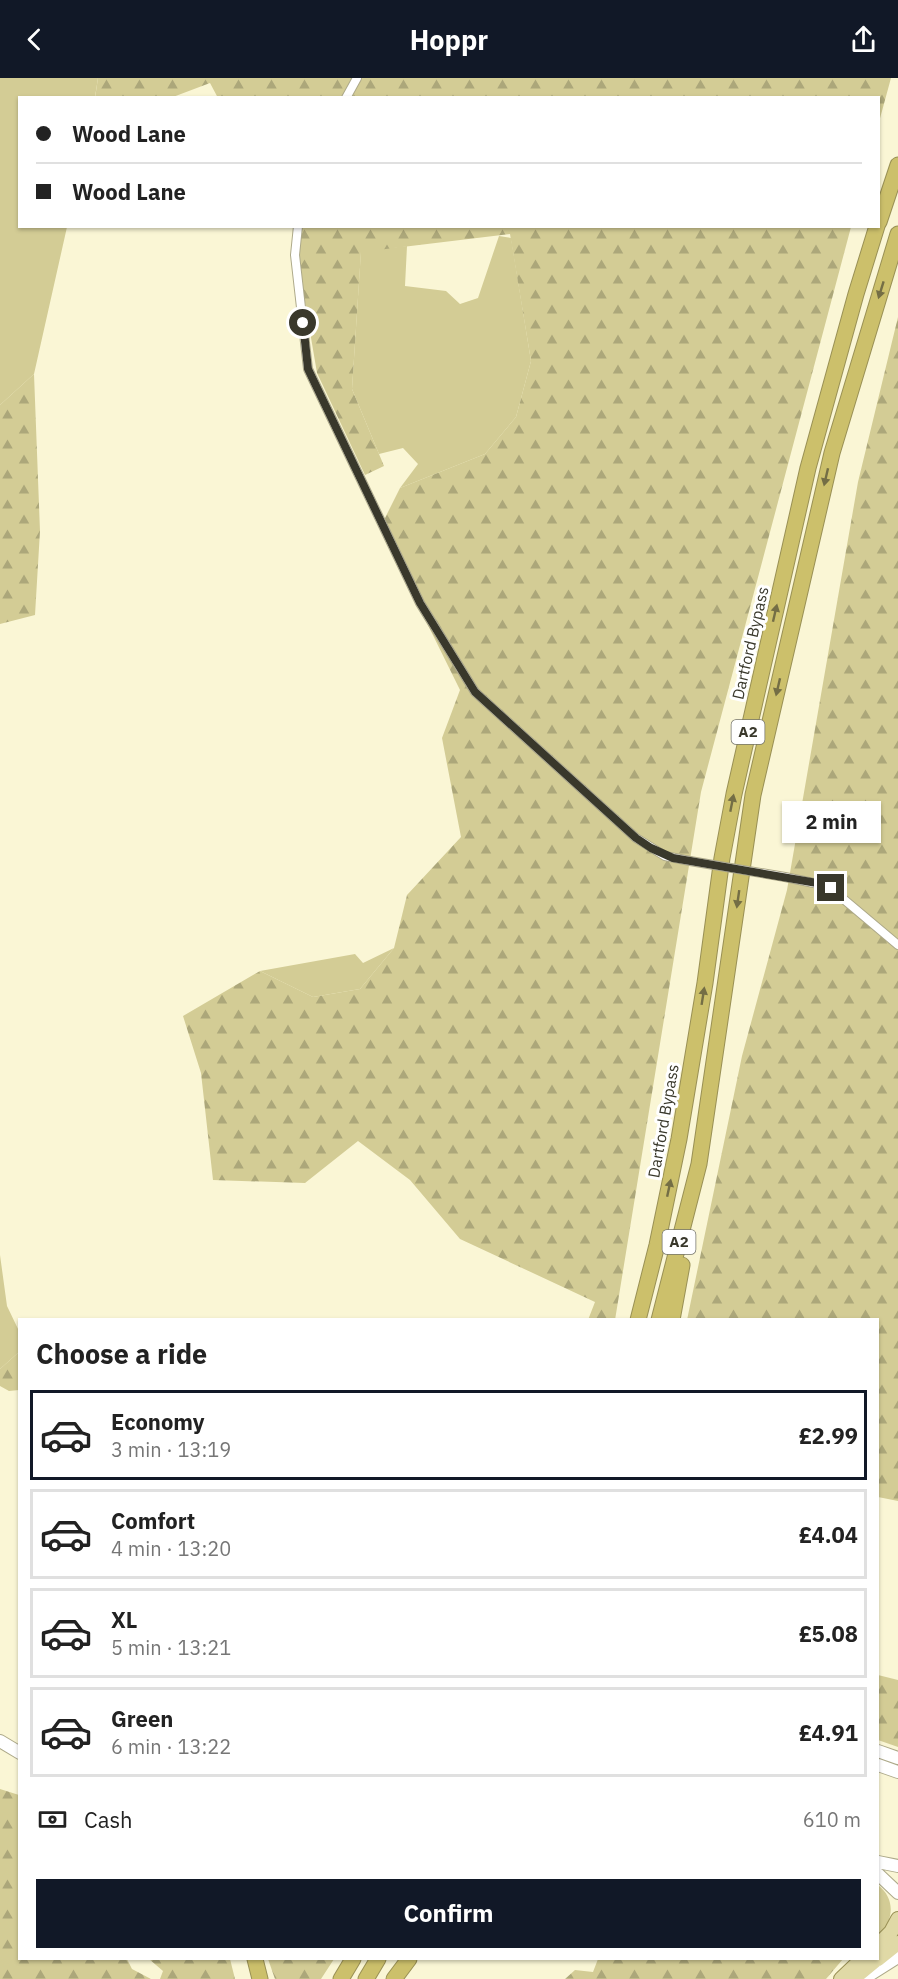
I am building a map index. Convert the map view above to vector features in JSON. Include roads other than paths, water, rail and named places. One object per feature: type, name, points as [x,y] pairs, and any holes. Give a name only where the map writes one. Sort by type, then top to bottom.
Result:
[{"type":"highway","points":[[880,219],[898,165]]},
{"type":"highway","name":"Dartford Bypass","points":[[639,1318],[657,1245],[679,1139],[734,794],[808,468],[876,228]]},
{"type":"highway","name":"A2","points":[[660,1318],[699,1164],[753,795],[832,453],[898,234]]},
{"type":"highway","points":[[672,1318],[699,1164]]},
{"type":"highway","name":"A2","points":[[628,1318],[637,1283],[657,1245]]},
{"type":"highway","points":[[255,1960],[260,1979]]},
{"type":"highway","points":[[341,1979],[352,1960]]},
{"type":"highway","points":[[366,1979],[377,1960]]},
{"type":"highway","points":[[394,1979],[408,1960]]},
{"type":"main road","points":[[0,1742],[18,1752]]},
{"type":"main road","points":[[879,1751],[898,1758]]},
{"type":"main road","points":[[879,1765],[898,1773]]},
{"type":"main road","points":[[879,1862],[898,1866]]},
{"type":"main road","points":[[879,1875],[898,1893]]},
{"type":"main road","points":[[879,1944],[889,1935],[898,1919]]},
{"type":"main road","points":[[879,1957],[898,1943]]},
{"type":"main road","points":[[863,1979],[898,1957]]},
{"type":"main road","points":[[841,1979],[861,1960]]},
{"type":"main road","points":[[853,1979],[876,1960]]},
{"type":"street","points":[[347,96],[357,78]]},
{"type":"street","points":[[298,228],[295,255],[308,369],[420,603],[475,692],[636,838],[665,856],[828,886],[898,945]]}]
